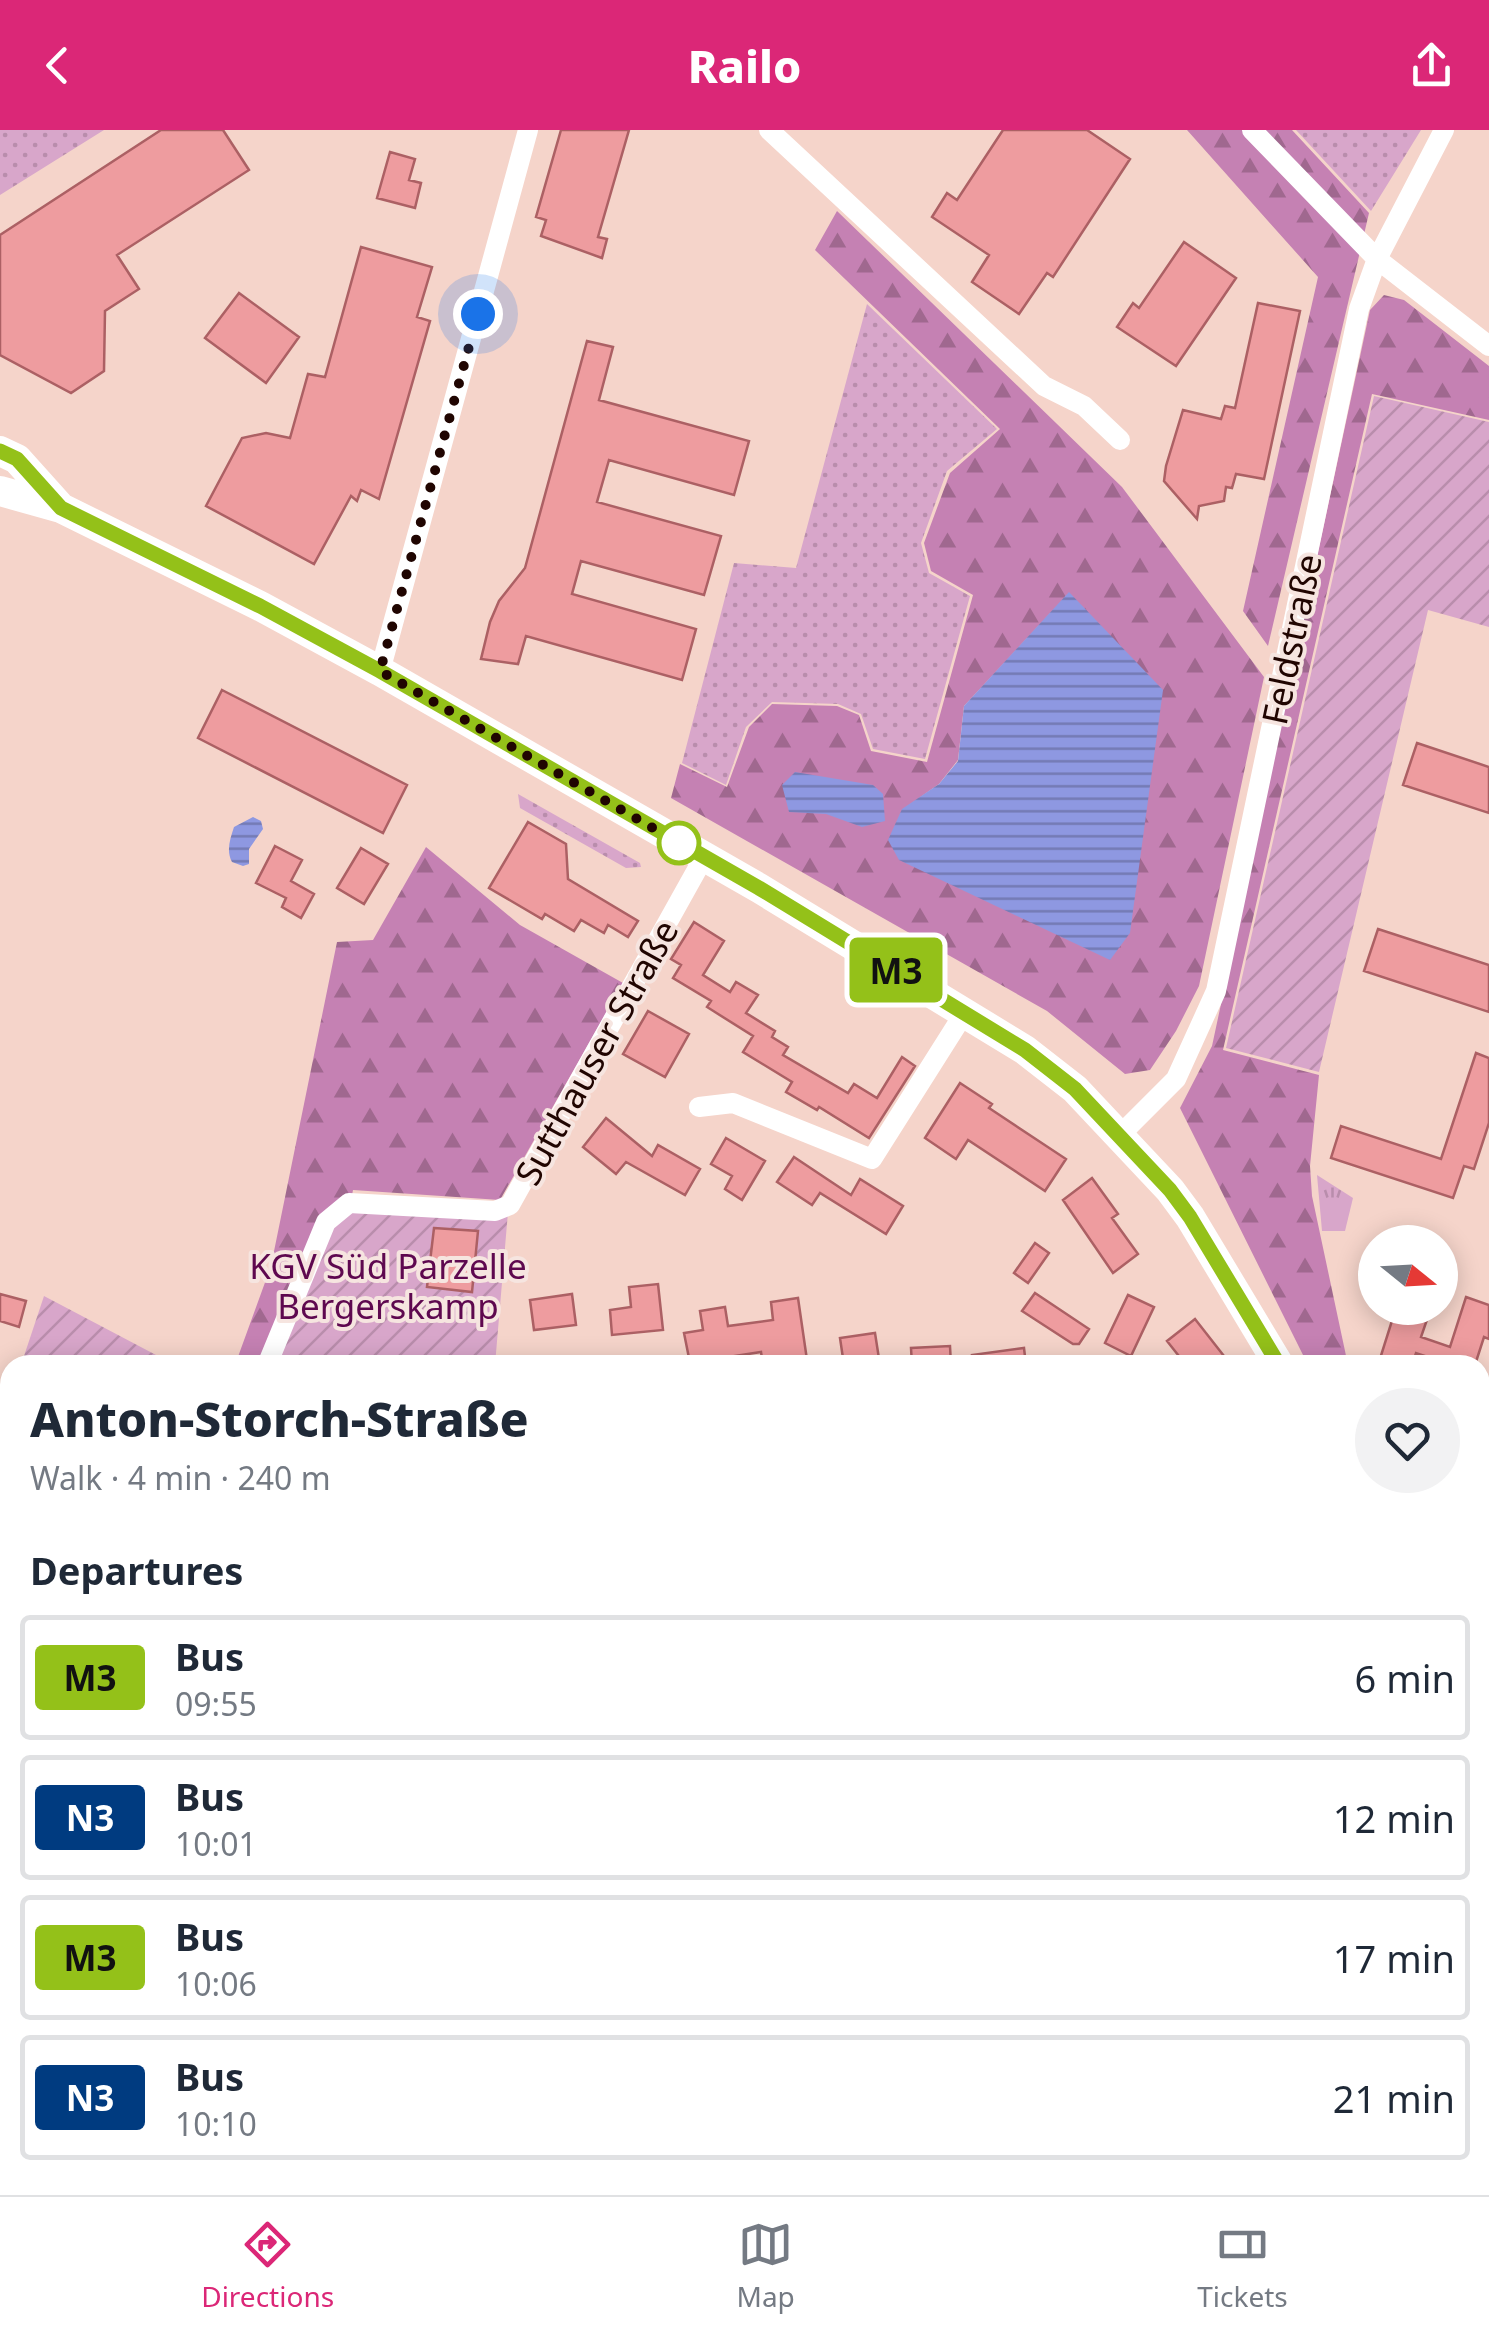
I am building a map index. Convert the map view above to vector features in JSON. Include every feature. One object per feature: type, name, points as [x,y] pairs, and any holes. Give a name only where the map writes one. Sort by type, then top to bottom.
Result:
[{"type":"street","points":[[380,671],[528,130]]},
{"type":"street","points":[[769,130],[1044,386],[1084,406],[1120,440]]},
{"type":"street","points":[[1252,130],[1377,260],[1489,346]]},
{"type":"street","name":"Feldstraße","points":[[1121,1134],[1176,1078],[1216,992],[1359,309],[1377,260],[1444,130]]},
{"type":"street","points":[[0,451],[17,459],[61,508]]},
{"type":"street","points":[[0,491],[61,508],[260,606],[380,671],[1025,1050],[1075,1089],[1121,1134],[1190,1217],[1273,1355]]},
{"type":"street","name":"Sutthauser Straße","points":[[271,1355],[326,1222],[349,1203],[495,1211],[510,1205],[704,858]]},
{"type":"street","points":[[699,1107],[733,1103],[872,1159],[966,1012]]},
{"type":"green space","points":[[0,130],[104,130],[0,195]]},
{"type":"green space","points":[[1187,130],[1292,130],[1369,213],[1268,646],[1243,611],[1318,277]]},
{"type":"green space","points":[[1296,130],[1421,130],[1371,211]]},
{"type":"green space","points":[[837,211],[1122,487],[1264,677],[1199,986],[1150,1070],[1125,1074],[1047,1011],[671,798],[680,764],[727,787],[749,727],[772,704],[837,706],[859,715],[871,751],[927,762],[973,595],[931,571],[924,543],[950,473],[1000,429],[815,250]],"holes":[[[1069,593],[899,860],[902,810],[939,784],[958,760],[964,706]]]},
{"type":"green space","points":[[1384,295],[1404,300],[1489,366],[1489,420],[1372,394],[1223,1050],[1319,1075],[1310,1166],[1312,1196],[1346,1355],[1303,1355],[1180,1108],[1212,1046],[1370,310]]},
{"type":"green space","points":[[867,304],[997,429],[947,471],[921,543],[929,573],[970,596],[925,759],[873,749],[861,714],[838,704],[772,702],[746,727],[726,785],[682,763],[734,563],[796,568]]},
{"type":"green space","points":[[1374,396],[1489,422],[1489,627],[1428,610],[1319,1072],[1226,1048]]},
{"type":"green space","points":[[518,794],[641,867],[626,868],[520,808]]},
{"type":"green space","points":[[426,847],[520,925],[623,983],[500,1200],[353,1190],[322,1355],[239,1355],[271,1266],[337,942],[373,940]]},
{"type":"green space","points":[[1317,1175],[1353,1198],[1345,1231],[1322,1231]]},
{"type":"green space","name":"KGV Süd Parzelle Bergerskamp","points":[[349,1205],[508,1212],[496,1355],[273,1355],[327,1223]]},
{"type":"green space","name":"KGV Süd Parzelle Bergerskamp","points":[[44,1296],[156,1355],[24,1355]]},
{"type":"water","points":[[1069,592],[1163,690],[1130,933],[1110,960],[899,860],[888,840],[902,809],[939,784],[958,761],[964,706]]},
{"type":"water","points":[[795,772],[873,785],[883,794],[885,821],[862,827],[826,814],[789,812],[782,785]]},
{"type":"water","points":[[253,817],[261,821],[263,829],[249,849],[249,864],[243,866],[232,862],[230,840],[234,827]]},
{"type":"building","points":[[161,130],[223,130],[249,170],[117,255],[139,289],[105,311],[104,371],[71,393],[0,355],[0,235]]},
{"type":"building","points":[[561,130],[629,130],[598,237],[607,239],[602,258],[541,236],[546,220],[536,217]]},
{"type":"building","points":[[1003,130],[1087,130],[1130,159],[1053,277],[1047,273],[1019,314],[972,282],[989,255],[932,217],[947,193],[957,200]]},
{"type":"building","points":[[390,152],[415,159],[409,180],[421,183],[415,208],[377,198]]},
{"type":"building","points":[[1184,242],[1236,278],[1176,366],[1117,327],[1133,303],[1139,308]]},
{"type":"building","points":[[361,247],[432,267],[417,317],[430,321],[379,499],[361,490],[357,501],[351,496],[314,564],[206,506],[242,438],[266,433],[290,438],[308,374],[325,377]]},
{"type":"building","points":[[239,293],[299,337],[266,383],[205,338]]},
{"type":"building","points":[[1258,303],[1300,311],[1264,479],[1236,474],[1232,488],[1226,487],[1224,501],[1199,506],[1197,519],[1164,481],[1166,466],[1183,410],[1221,419],[1225,406],[1235,408]]},
{"type":"building","points":[[587,341],[613,347],[599,400],[749,441],[734,495],[609,460],[597,502],[721,536],[704,595],[581,561],[572,594],[696,629],[682,680],[526,636],[518,664],[481,659],[499,601],[525,568]]},
{"type":"building","points":[[222,690],[407,785],[383,833],[198,738]]},
{"type":"building","points":[[1417,743],[1489,767],[1489,813],[1403,785]]},
{"type":"building","points":[[528,822],[566,844],[568,879],[638,921],[628,937],[608,925],[604,933],[581,920],[574,931],[545,914],[542,919],[489,888]]},
{"type":"building","points":[[275,846],[302,860],[291,881],[314,894],[301,918],[282,907],[286,898],[256,883]]},
{"type":"building","points":[[361,848],[388,864],[364,904],[337,888]]},
{"type":"building","points":[[694,922],[724,941],[703,975],[730,992],[736,982],[758,995],[746,1013],[775,1031],[772,1037],[788,1047],[783,1055],[848,1093],[854,1084],[877,1098],[902,1057],[915,1066],[869,1138],[786,1092],[792,1082],[743,1052],[753,1036],[707,1007],[711,1001],[673,978],[681,965],[671,959]]},
{"type":"building","points":[[1378,929],[1489,965],[1489,1012],[1364,971]]},
{"type":"building","points":[[648,1011],[689,1034],[665,1077],[623,1054]]},
{"type":"building","points":[[1476,1053],[1489,1058],[1489,1123],[1474,1169],[1464,1166],[1453,1198],[1331,1158],[1341,1126],[1441,1159]]},
{"type":"building","points":[[960,1083],[992,1104],[989,1108],[1066,1159],[1045,1191],[968,1140],[956,1159],[925,1138]]},
{"type":"building","points":[[606,1118],[652,1156],[658,1145],[700,1169],[685,1195],[626,1162],[616,1174],[583,1147]]},
{"type":"building","points":[[726,1138],[765,1161],[742,1200],[725,1189],[732,1176],[711,1164]]},
{"type":"building","points":[[794,1157],[851,1195],[860,1179],[903,1206],[886,1234],[820,1193],[812,1205],[777,1182]]},
{"type":"building","points":[[1092,1178],[1118,1214],[1112,1218],[1138,1254],[1113,1273],[1063,1200]]},
{"type":"building","points":[[434,1228],[478,1231],[472,1292],[427,1287]]},
{"type":"building","points":[[1035,1243],[1049,1253],[1028,1283],[1014,1273]]},
{"type":"building","points":[[658,1284],[663,1330],[612,1335],[610,1310],[631,1307],[629,1287]]},
{"type":"building","points":[[1035,1293],[1089,1329],[1079,1344],[1073,1344],[1022,1311]]},
{"type":"building","points":[[0,1294],[26,1301],[19,1327],[0,1321]]},
{"type":"building","points":[[572,1294],[576,1325],[534,1330],[530,1300]]},
{"type":"building","points":[[1128,1295],[1154,1307],[1131,1355],[1105,1343]]},
{"type":"building","points":[[1466,1297],[1489,1305],[1489,1339],[1484,1337],[1478,1355],[1381,1355],[1391,1325],[1425,1325],[1421,1337],[1450,1347]]},
{"type":"building","points":[[798,1298],[806,1355],[761,1352],[688,1355],[684,1333],[703,1330],[700,1311],[725,1307],[728,1326],[773,1320],[771,1302]]},
{"type":"building","points":[[1195,1319],[1223,1355],[1178,1355],[1167,1341]]},
{"type":"building","points":[[875,1333],[878,1355],[843,1355],[840,1338]]},
{"type":"building","points":[[950,1346],[950,1355],[911,1355],[911,1348]]},
{"type":"building","points":[[1024,1348],[1025,1355],[972,1355]]},
{"type":"bus line","name":"M3","points":[[0,451],[17,459],[61,508],[260,606],[380,671],[759,888],[1025,1050],[1075,1089],[1170,1190],[1273,1355]]},
{"type":"route","points":[[478,314],[380,671],[679,843]]}]
